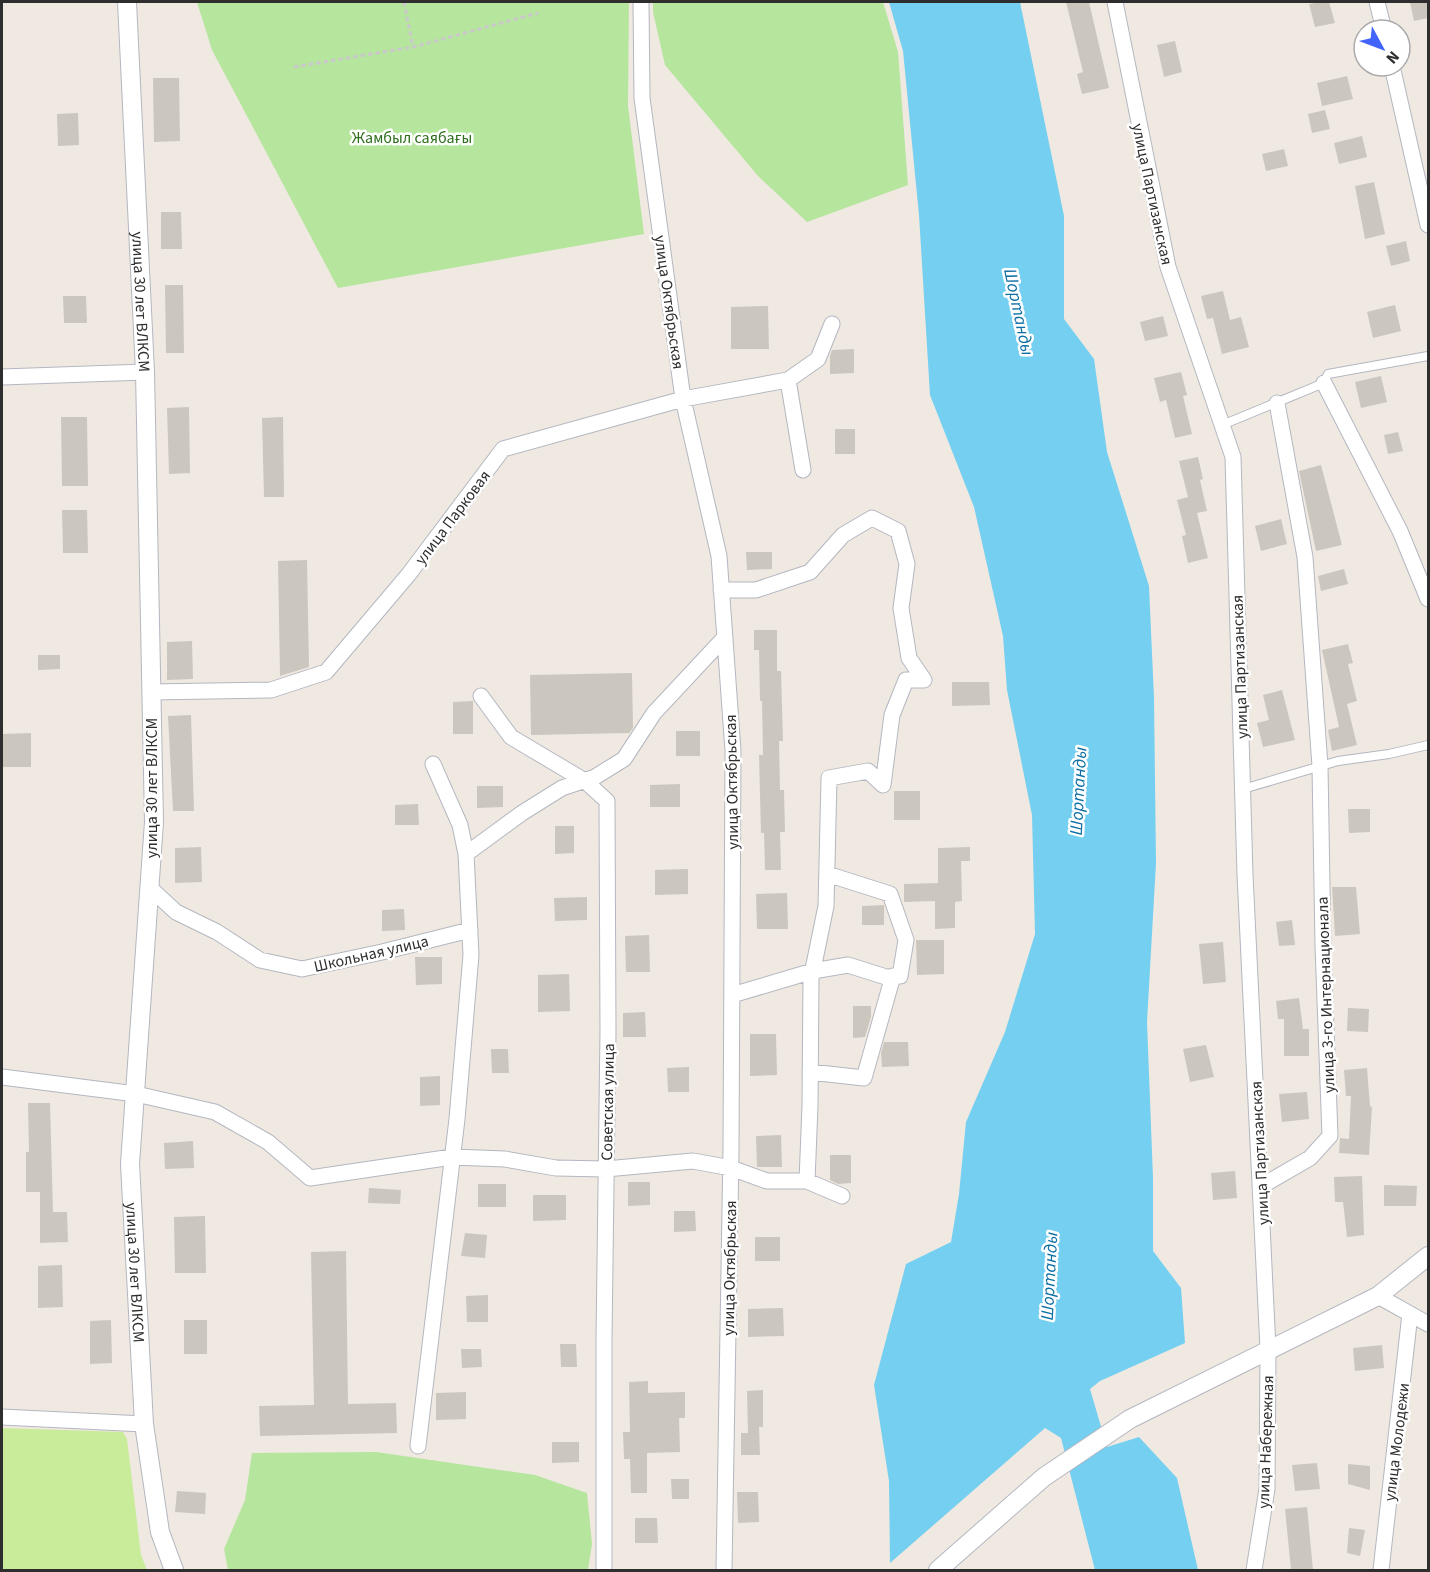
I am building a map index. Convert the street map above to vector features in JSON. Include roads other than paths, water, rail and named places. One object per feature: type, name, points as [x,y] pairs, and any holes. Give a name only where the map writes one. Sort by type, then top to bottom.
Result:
[{"type":"street","name":"улица 30 лет ВЛКСМ","points":[[127,2],[145,372],[154,822],[130,1164],[144,1424],[160,1533],[174,1570]]},
{"type":"street","name":"улица Октябрьская","points":[[641,2],[642,98],[683,399],[719,556],[733,751],[724,1570]]},
{"type":"street","name":"улица Партизанская","points":[[1115,2],[1168,267],[1233,457],[1245,875],[1268,1349]]},
{"type":"street","points":[[1377,2],[1381,18]]},
{"type":"street","points":[[1395,78],[1428,225]]},
{"type":"street","name":"улица Парковая","points":[[151,692],[271,690],[326,672],[409,574],[503,449],[683,399],[788,380],[818,359],[832,324]]},
{"type":"street","points":[[2,377],[145,372]]},
{"type":"street","points":[[788,380],[803,470]]},
{"type":"street","points":[[1324,383],[1400,531],[1428,600]]},
{"type":"street","name":"улица 3-го Интернационала","points":[[1260,1187],[1310,1158],[1330,1136],[1323,946],[1320,766],[1305,557],[1277,403]]},
{"type":"street","points":[[721,590],[756,590],[810,572],[843,535],[872,518],[898,531],[907,564],[901,608],[909,658],[924,680],[906,680],[892,715],[883,785],[868,771],[829,778],[826,906],[813,971],[807,1181]]},
{"type":"street","points":[[466,854],[522,813],[562,788],[594,777],[624,759],[654,713],[725,637]]},
{"type":"street","name":"Советская улица","points":[[481,696],[511,737],[585,781],[607,801],[608,1031],[604,1570]]},
{"type":"street","points":[[418,1446],[452,1157],[471,956],[466,854],[460,825],[433,764]]},
{"type":"street","points":[[732,995],[813,971],[848,965],[886,977],[900,976],[906,940],[890,894],[827,874]]},
{"type":"street","name":"Школьная улица","points":[[150,888],[176,912],[217,932],[260,960],[302,969],[470,930]]},
{"type":"street","points":[[810,1072],[864,1078],[893,976]]},
{"type":"street","points":[[2,1077],[136,1094],[215,1112],[268,1142],[310,1178],[452,1157],[505,1159],[556,1168],[606,1169],[693,1161],[730,1168],[767,1182],[807,1181],[842,1196]]},
{"type":"street","points":[[938,1570],[1044,1477],[1130,1419],[1378,1296],[1428,1256]]},
{"type":"street","points":[[1378,1296],[1428,1324]]},
{"type":"street","name":"улица Молодежи","points":[[1381,1570],[1410,1314]]},
{"type":"street","name":"улица Набережная","points":[[1254,1570],[1267,1489],[1268,1349]]},
{"type":"street","points":[[2,1417],[144,1424]]},
{"type":"lane","points":[[1222,425],[1324,383],[1328,374],[1428,356]]},
{"type":"lane","points":[[1243,789],[1338,761],[1428,746]]},
{"type":"water","name":"Шортанды","points":[[889,2],[1020,2],[1064,216],[1064,319],[1094,359],[1107,452],[1149,586],[1154,698],[1156,863],[1147,1022],[1153,1178],[1153,1251],[1181,1288],[1185,1343],[1100,1381],[1090,1389],[1107,1447],[1139,1437],[1177,1478],[1198,1570],[1095,1570],[1061,1438],[1045,1428],[890,1563],[889,1481],[874,1385],[906,1264],[951,1242],[959,1194],[966,1122],[1005,1032],[1035,934],[1032,815],[1007,690],[1003,636],[974,507],[930,395],[919,215],[903,51]]},
{"type":"park label","name":"Жамбыл саябағы","points":[[412,137]]}]
